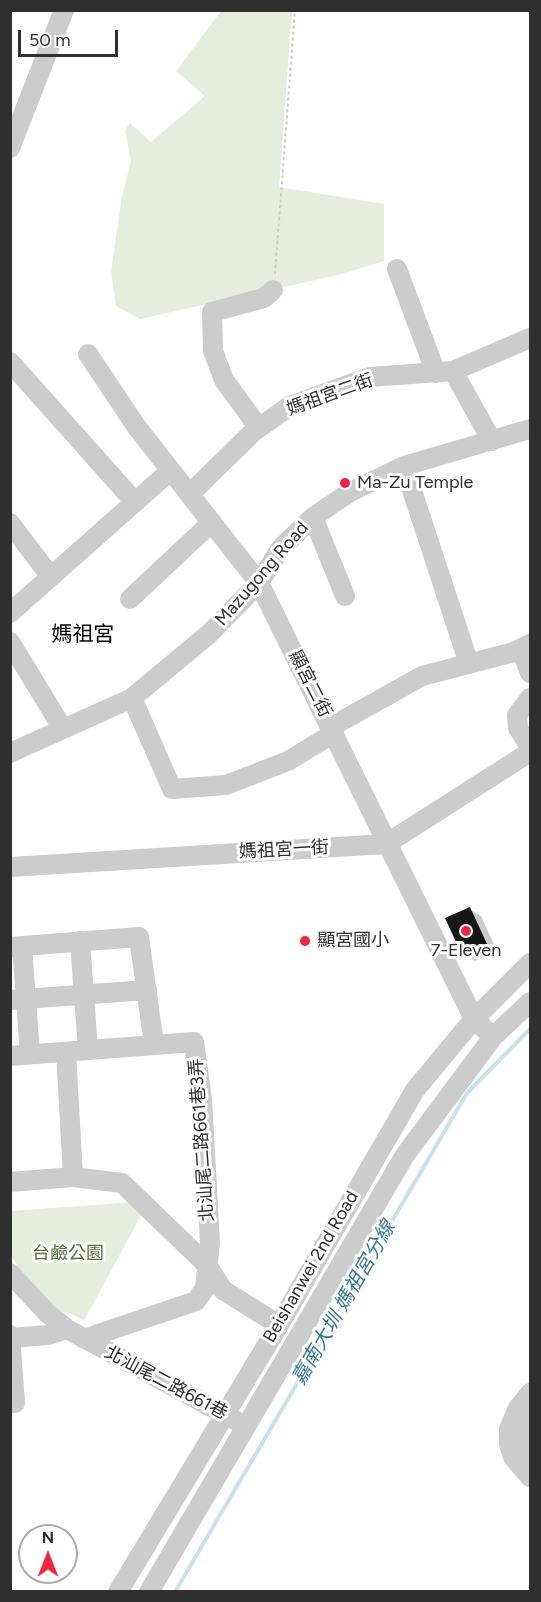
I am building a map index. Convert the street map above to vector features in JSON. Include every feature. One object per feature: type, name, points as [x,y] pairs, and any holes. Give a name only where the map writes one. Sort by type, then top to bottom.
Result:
[{"type":"street","points":[[10,148],[64,10]]},
{"type":"street","points":[[396,269],[444,372],[492,441]]},
{"type":"street","points":[[259,428],[224,380],[213,351],[212,312],[264,298],[273,290]]},
{"type":"street","name":"媽祖宮二街","points":[[190,494],[259,428],[290,406],[370,377],[444,372],[531,338]]},
{"type":"street","name":"顯宮二街","points":[[88,354],[170,471],[259,584],[474,1019],[492,1037]]},
{"type":"street","points":[[10,362],[135,502]]},
{"type":"street","name":"Mazugong Road","points":[[10,753],[132,698],[209,634],[259,584],[281,548],[314,517],[350,492],[404,466],[531,429]]},
{"type":"street","points":[[404,466],[469,664]]},
{"type":"street","points":[[10,613],[170,471]]},
{"type":"street","points":[[314,517],[345,596]]},
{"type":"street","points":[[130,599],[212,522]]},
{"type":"street","points":[[10,523],[51,578]]},
{"type":"street","points":[[10,642],[63,729]]},
{"type":"street","points":[[132,698],[172,789],[226,785],[288,760],[422,676],[526,647],[531,673]]},
{"type":"street","points":[[531,698],[517,715],[518,728],[531,747]]},
{"type":"street","name":"媽祖宮一街","points":[[10,867],[386,844],[531,752]]},
{"type":"street","points":[[30,1054],[18,999],[16,946],[80,941],[139,937],[154,1045]]},
{"type":"street","points":[[80,941],[88,1050]]},
{"type":"street","name":"Beishanwei 2nd Road","points":[[118,1592],[223,1414],[279,1325],[415,1090],[474,1019],[531,963]]},
{"type":"street","points":[[18,999],[147,990]]},
{"type":"street","name":"Beishanwei 2nd Road","points":[[149,1592],[248,1427],[405,1155],[492,1037],[531,1002]]},
{"type":"street","name":"北汕尾二路661巷3弄","points":[[10,1056],[194,1042],[202,1099],[210,1243],[205,1288],[196,1301],[84,1339]]},
{"type":"street","points":[[66,1052],[73,1177]]},
{"type":"street","points":[[10,1182],[73,1177],[122,1183],[207,1265],[223,1290],[279,1325]]},
{"type":"street","name":"北汕尾二路661巷","points":[[10,1273],[47,1313],[67,1329],[248,1427]]},
{"type":"street","points":[[10,1403],[15,1403],[11,1337],[48,1335],[67,1329]]},
{"type":"street","points":[[531,1393],[518,1408],[509,1429],[509,1444],[513,1457],[531,1477]]},
{"type":"street","points":[[531,1416],[523,1435],[525,1450],[531,1456]]},
{"type":"path","points":[[273,290],[295,10]]},
{"type":"green space","points":[[221,11],[292,11],[279,187],[384,204],[384,261],[338,275],[140,319],[116,306],[111,271],[122,196],[131,162],[125,130],[130,123],[151,142],[205,96],[176,71]]},
{"type":"green space","name":"台鹼公園","points":[[135,1202],[144,1210],[84,1321],[70,1313],[65,1315],[44,1298],[23,1275],[11,1255],[11,1211]]},
{"type":"building","name":"7-Eleven","points":[[470,907],[487,944],[462,955],[445,918]]},
{"type":"waterway","name":"嘉南大圳 媽祖宮分線","points":[[175,1592],[467,1093],[530,1029]]},
{"type":"place","name":"Ma-Zu Temple","points":[[345,483]]},
{"type":"place","name":"7-Eleven","points":[[466,931]]},
{"type":"place","name":"顯宮國小","points":[[305,941]]},
{"type":"district","name":"媽祖宮","points":[[83,635]]}]
